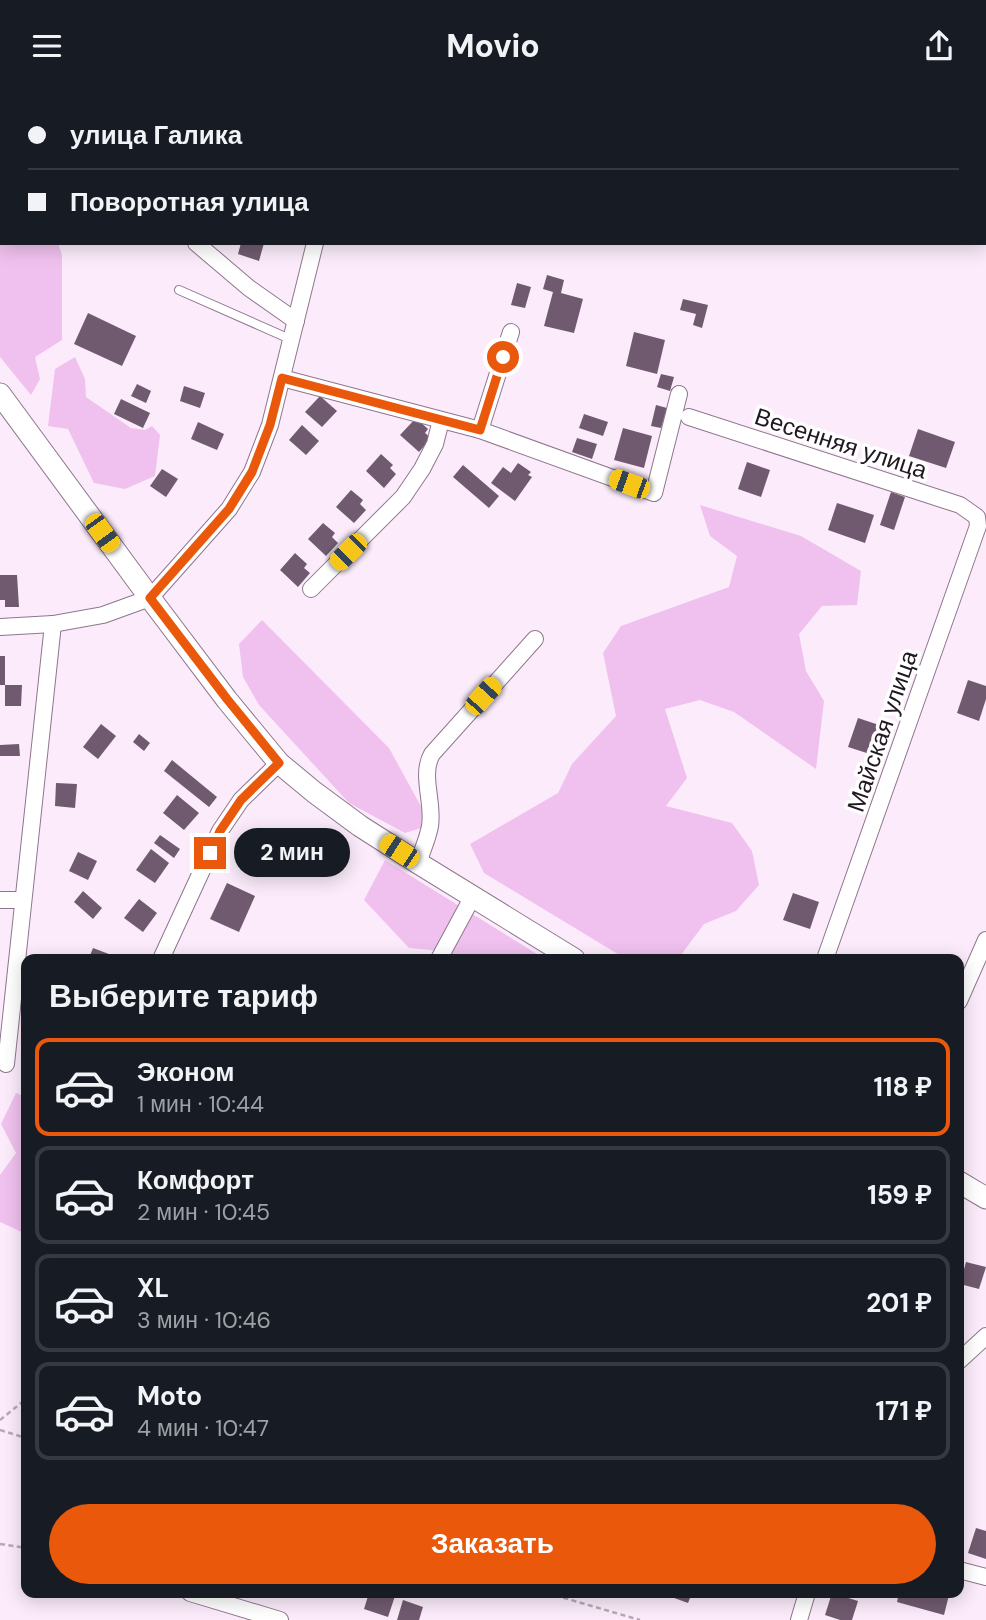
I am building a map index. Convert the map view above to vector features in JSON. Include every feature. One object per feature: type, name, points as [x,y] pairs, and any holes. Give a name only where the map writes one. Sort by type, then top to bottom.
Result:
[{"type":"street","points":[[198,245],[249,288],[296,321]]},
{"type":"street","points":[[0,627],[53,624],[103,615],[150,598],[229,509],[252,472],[270,425],[314,245]]},
{"type":"street","points":[[480,430],[511,333]]},
{"type":"street","points":[[282,378],[480,430],[654,493],[679,394]]},
{"type":"street","points":[[0,394],[150,598],[279,763],[360,826],[567,954]]},
{"type":"street","name":"Весенняя улица","points":[[689,417],[960,505],[977,517]]},
{"type":"street","points":[[311,589],[403,497],[435,445],[441,420]]},
{"type":"street","name":"Майская улица","points":[[827,954],[978,526],[977,517]]},
{"type":"street","points":[[6,1065],[53,624]]},
{"type":"street","points":[[418,863],[430,826],[427,762],[535,639]]},
{"type":"street","points":[[163,954],[220,831],[241,800],[279,763]]},
{"type":"street","points":[[442,954],[473,896]]},
{"type":"street","points":[[0,899],[23,900]]},
{"type":"street","points":[[964,990],[986,940]]},
{"type":"street","points":[[964,1185],[986,1198]]},
{"type":"street","points":[[964,1356],[986,1336]]},
{"type":"street","points":[[964,1571],[986,1577]]},
{"type":"street","points":[[207,1598],[280,1620]]},
{"type":"street","points":[[799,1620],[806,1598]]},
{"type":"lane","points":[[179,290],[290,339]]},
{"type":"path","points":[[0,1420],[21,1403]]},
{"type":"path","points":[[0,1430],[21,1436]]},
{"type":"path","points":[[0,1544],[21,1547]]},
{"type":"path","points":[[564,1598],[640,1620]]},
{"type":"shaded area","points":[[0,245],[59,245],[62,255],[62,340],[35,357],[40,379],[31,395],[0,357]]},
{"type":"shaded area","points":[[75,357],[85,379],[86,397],[131,428],[145,430],[152,426],[160,435],[155,476],[125,489],[94,483],[68,429],[48,426],[55,369]]},
{"type":"shaded area","points":[[700,505],[801,536],[861,571],[857,605],[822,606],[799,634],[806,671],[824,701],[816,769],[734,712],[700,700],[665,709],[687,778],[666,806],[732,823],[752,851],[759,885],[736,911],[704,924],[682,954],[618,954],[484,873],[470,844],[558,793],[572,764],[616,716],[603,653],[621,626],[729,587],[737,556],[710,536]]},
{"type":"shaded area","points":[[262,620],[389,748],[423,810],[421,828],[405,833],[349,803],[259,705],[243,677],[239,644]]},
{"type":"shaded area","points":[[385,860],[537,954],[447,954],[443,951],[409,948],[364,900]]},
{"type":"shaded area","points":[[16,1093],[21,1095],[21,1232],[0,1222],[0,1175],[16,1153],[1,1124]]},
{"type":"building","points":[[240,245],[263,245],[259,261],[238,254]]},
{"type":"building","points":[[547,275],[564,280],[561,293],[583,299],[574,333],[544,326],[553,292],[543,289]]},
{"type":"building","points":[[517,283],[531,287],[525,308],[511,305]]},
{"type":"building","points":[[683,299],[708,305],[702,328],[693,325],[696,314],[680,310]]},
{"type":"building","points":[[88,313],[136,336],[122,366],[74,344]]},
{"type":"building","points":[[634,332],[665,340],[657,374],[626,366]]},
{"type":"building","points":[[661,374],[674,377],[670,391],[657,387]]},
{"type":"building","points":[[137,384],[151,391],[146,403],[131,396]]},
{"type":"building","points":[[184,386],[205,393],[200,408],[180,401]]},
{"type":"building","points":[[320,396],[337,411],[322,427],[305,412]]},
{"type":"building","points":[[121,399],[150,413],[143,428],[114,414]]},
{"type":"building","points":[[656,405],[667,408],[661,428],[651,426]]},
{"type":"building","points":[[584,414],[608,422],[603,436],[579,428]]},
{"type":"building","points":[[416,418],[428,429],[425,433],[431,438],[419,452],[400,435]]},
{"type":"building","points":[[198,422],[224,434],[217,450],[191,439]]},
{"type":"building","points":[[302,425],[319,441],[306,455],[289,440]]},
{"type":"building","points":[[623,428],[652,436],[644,468],[614,460]]},
{"type":"building","points":[[918,429],[955,442],[946,468],[909,456]]},
{"type":"building","points":[[577,438],[597,444],[592,459],[572,452]]},
{"type":"building","points":[[381,454],[393,465],[390,468],[396,474],[384,488],[366,471]]},
{"type":"building","points":[[747,462],[770,470],[761,497],[738,489]]},
{"type":"building","points":[[518,463],[531,472],[528,475],[532,477],[515,501],[491,483],[503,467],[511,473]]},
{"type":"building","points":[[463,465],[499,496],[489,508],[453,477]]},
{"type":"building","points":[[162,469],[178,479],[166,497],[150,486]]},
{"type":"building","points":[[351,490],[363,500],[360,504],[366,510],[354,523],[336,507]]},
{"type":"building","points":[[891,492],[905,497],[894,530],[880,525]]},
{"type":"building","points":[[837,503],[874,515],[865,543],[828,530]]},
{"type":"building","points":[[323,523],[335,533],[332,537],[338,543],[326,556],[308,539]]},
{"type":"building","points":[[295,553],[307,564],[304,568],[310,573],[298,587],[280,570]]},
{"type":"building","points":[[0,575],[17,575],[19,607],[5,607],[5,600],[0,600]]},
{"type":"building","points":[[0,656],[5,656],[5,685],[0,685]]},
{"type":"building","points":[[968,680],[986,686],[986,699],[979,721],[957,713]]},
{"type":"building","points":[[5,685],[22,685],[21,706],[5,706]]},
{"type":"building","points":[[858,718],[882,726],[873,755],[848,747]]},
{"type":"building","points":[[101,724],[116,736],[98,759],[83,747]]},
{"type":"building","points":[[139,734],[150,743],[144,751],[133,742]]},
{"type":"building","points":[[19,744],[20,756],[0,756],[0,745]]},
{"type":"building","points":[[172,760],[217,797],[209,807],[164,771]]},
{"type":"building","points":[[56,783],[77,784],[75,808],[55,806]]},
{"type":"building","points":[[177,795],[199,813],[184,830],[163,813]]},
{"type":"building","points":[[160,835],[180,849],[174,858],[154,843]]},
{"type":"building","points":[[151,849],[169,863],[155,883],[136,870]]},
{"type":"building","points":[[78,852],[97,861],[88,880],[69,871]]},
{"type":"building","points":[[227,883],[255,896],[239,932],[210,919]]},
{"type":"building","points":[[83,891],[102,908],[93,919],[74,902]]},
{"type":"building","points":[[793,893],[819,902],[810,929],[783,920]]},
{"type":"building","points":[[139,899],[157,913],[143,932],[124,918]]},
{"type":"building","points":[[93,948],[109,954],[91,954]]},
{"type":"building","points":[[966,1262],[986,1267],[979,1289],[964,1285]]},
{"type":"building","points":[[976,1528],[986,1531],[986,1559],[968,1553]]},
{"type":"building","points":[[367,1598],[394,1598],[388,1617],[364,1609]]},
{"type":"building","points":[[674,1598],[690,1598],[688,1603]]},
{"type":"building","points":[[830,1598],[858,1601],[852,1620],[840,1620],[825,1615]]},
{"type":"building","points":[[898,1598],[948,1598],[944,1615],[897,1602]]},
{"type":"building","points":[[403,1600],[423,1607],[419,1620],[397,1620]]},
{"type":"route","points":[[210,853],[220,831],[241,800],[279,763],[150,598],[229,509],[252,472],[270,425],[282,378],[480,430],[503,357]]}]
